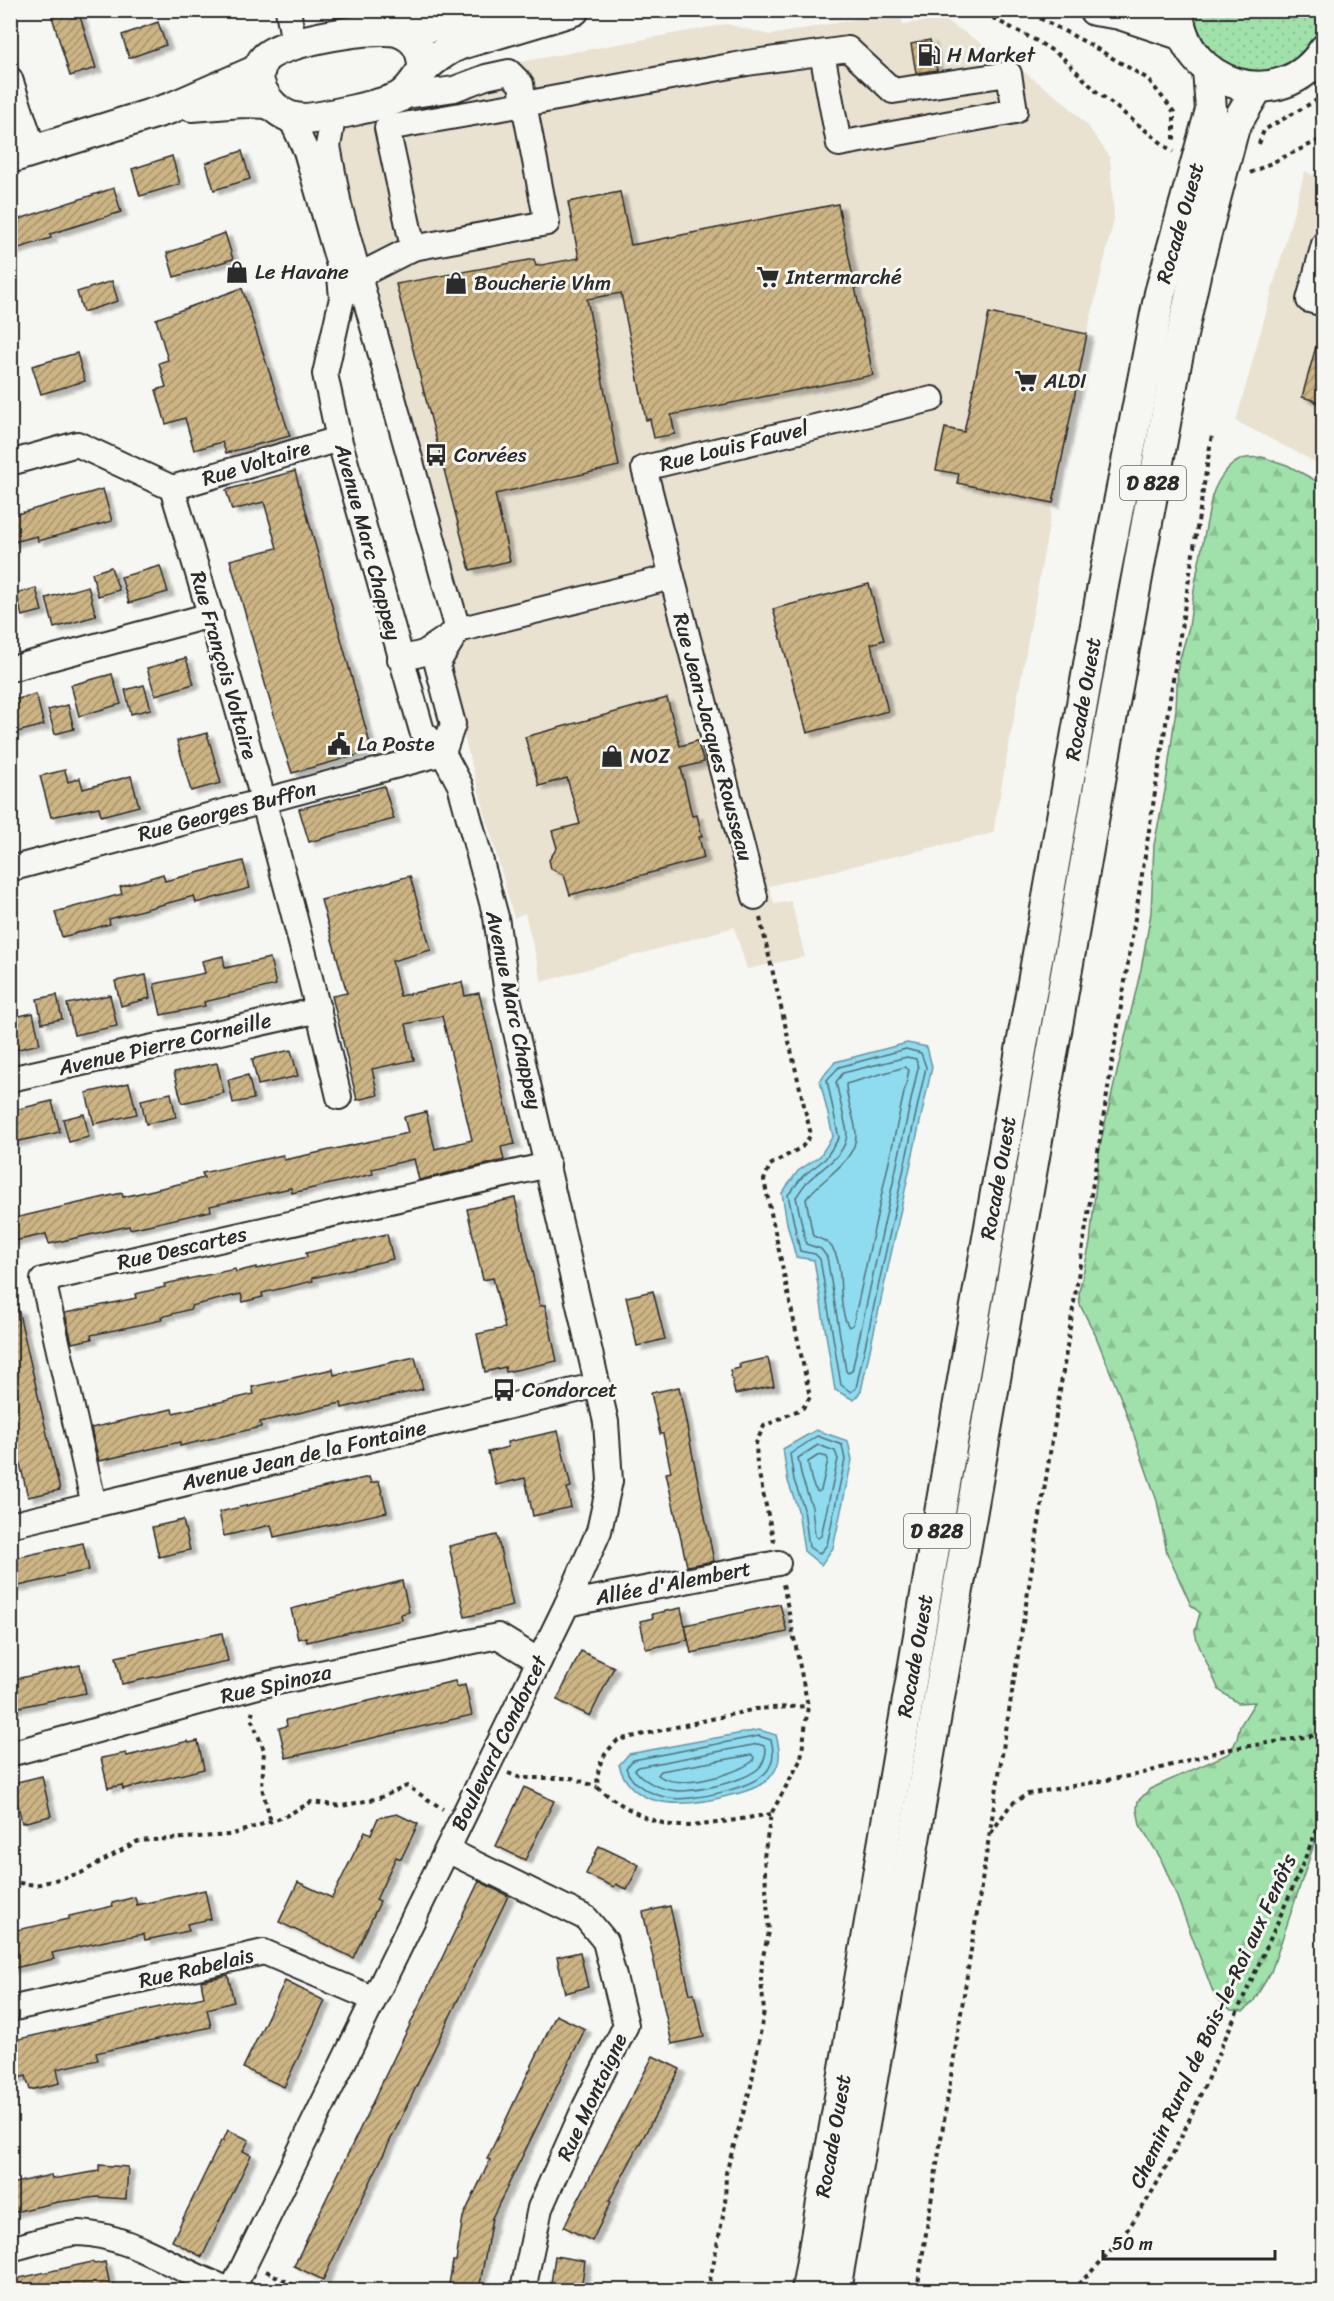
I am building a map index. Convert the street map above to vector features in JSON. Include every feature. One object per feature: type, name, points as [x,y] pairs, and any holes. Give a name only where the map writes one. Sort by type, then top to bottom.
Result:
[{"type":"main road","points":[[403,33],[474,16],[531,10]]},
{"type":"main road","points":[[171,108],[242,102],[280,110],[303,119],[334,113],[398,97],[414,85],[423,69],[455,46],[574,10]]},
{"type":"main road","points":[[1114,12],[1180,23],[1193,54],[1208,70],[1232,83],[1258,87],[1280,84],[1300,74],[1317,60],[1323,50]]},
{"type":"main road","points":[[280,110],[262,92],[259,83],[260,69],[264,58],[279,49],[294,44],[389,29],[403,33],[416,41],[423,56],[423,69]]},
{"type":"main road","points":[[22,155],[171,108],[260,69]]},
{"type":"main road","name":"Rocade Ouest","points":[[807,2290],[954,1431],[1103,585],[1160,292],[1211,110],[1208,70]]},
{"type":"main road","name":"Rocade Ouest","points":[[836,2290],[1101,775],[1176,363],[1195,275],[1234,127],[1258,87]]},
{"type":"street","points":[[288,10],[294,44]]},
{"type":"street","points":[[413,248],[387,128],[747,63],[848,49],[893,91],[1009,74],[1015,111],[839,144],[822,53]]},
{"type":"street","points":[[342,298],[360,275],[413,248],[547,223],[521,84],[510,72],[486,77],[454,89],[398,97]]},
{"type":"street","points":[[10,78],[22,155]]},
{"type":"street","name":"Avenue Marc Chappey","points":[[280,110],[303,144],[339,265],[342,298],[325,374],[339,439],[422,731],[443,753],[460,785],[496,917],[507,993],[548,1165]]},
{"type":"street","points":[[334,113],[328,146],[339,205],[458,630],[437,664],[453,724],[443,753]]},
{"type":"street","points":[[1323,244],[1309,300],[1323,304]]},
{"type":"street","points":[[337,322],[373,322]]},
{"type":"street","name":"Rue Louis Fauvel","points":[[672,578],[644,468],[932,399]]},
{"type":"street","name":"Rue Voltaire","points":[[172,488],[339,439]]},
{"type":"street","points":[[10,463],[77,444],[172,488]]},
{"type":"street","name":"Rue François Voltaire","points":[[172,488],[211,615],[319,1010],[339,1097]]},
{"type":"street","points":[[400,659],[424,653],[458,630],[672,578]]},
{"type":"street","name":"Rue Jean-Jacques Rousseau","points":[[672,578],[755,897]]},
{"type":"street","points":[[10,669],[211,615]]},
{"type":"street","name":"Rue Georges Buffon","points":[[10,869],[443,753]]},
{"type":"street","name":"Avenue Pierre Corneille","points":[[10,1079],[319,1010]]},
{"type":"street","name":"Boulevard Condorcet","points":[[231,2290],[567,1604],[600,1531],[610,1481],[606,1422],[548,1165]]},
{"type":"street","name":"Rue Descartes","points":[[94,1505],[43,1280],[548,1165]]},
{"type":"street","name":"Avenue Jean de la Fontaine","points":[[10,1525],[598,1385]]},
{"type":"street","name":"Allée d'Alembert","points":[[567,1604],[778,1563]]},
{"type":"street","name":"Rue Spinoza","points":[[10,1751],[17,1752],[258,1686],[498,1636],[539,1661]]},
{"type":"street","name":"Rue Montaigne","points":[[447,1850],[586,1918],[605,1941],[626,2025],[585,2107],[540,2208],[523,2290]]},
{"type":"street","name":"Rue Rabelais","points":[[10,2009],[264,1952],[374,1999]]},
{"type":"street","points":[[10,2249],[77,2233],[122,2240],[213,2284],[231,2290]]},
{"type":"path","points":[[976,10],[1061,56],[1097,92],[1174,153],[1174,112],[1148,79],[1024,10]]},
{"type":"path","points":[[1264,130],[1323,96]]},
{"type":"path","points":[[1250,173],[1323,138]]},
{"type":"path","points":[[917,2290],[1212,434]]},
{"type":"path","points":[[258,1686],[251,1718],[264,1750],[262,1788],[271,1822]]},
{"type":"path","points":[[597,1787],[602,1756],[618,1740],[756,1709],[808,1707]]},
{"type":"path","points":[[989,1836],[1011,1804],[1028,1794],[1140,1774],[1224,1750],[1323,1734]]},
{"type":"path","points":[[488,1765],[521,1778],[572,1778],[597,1787],[612,1799],[662,1823],[683,1826],[771,1814]]},
{"type":"path","points":[[10,1882],[36,1885],[81,1873],[138,1841],[230,1835],[271,1822],[311,1802],[342,1806],[379,1798],[407,1786],[461,1821]]},
{"type":"path","name":"Chemin Rural de Bois-le-Roi aux Fenôts","points":[[1071,2290],[1095,2271],[1119,2242],[1152,2192],[1182,2134],[1298,1879],[1323,1811]]},
{"type":"path","points":[[247,2261],[303,2290]]},
{"type":"path","points":[[644,2290],[659,2284],[672,2290]]},
{"type":"shaded area","points":[[872,16],[901,18],[903,24],[943,19],[1007,59],[1064,102],[1087,125],[1110,157],[1114,219],[1087,334],[1053,503],[993,833],[769,886],[774,904],[791,901],[805,957],[747,969],[734,927],[542,982],[525,913],[514,918],[445,668],[463,644],[471,641],[336,163],[341,133],[347,126],[364,118],[409,109],[487,68],[727,24],[770,35]]},
{"type":"shaded area","points":[[1323,168],[1323,466],[1236,421],[1305,171],[1312,175]]},
{"type":"green space","points":[[1189,11],[1321,11],[1313,41],[1299,57],[1281,69],[1261,74],[1239,72],[1202,48]]},
{"type":"green space","points":[[1262,457],[1287,465],[1324,485],[1324,1815],[1271,1972],[1253,2002],[1244,2011],[1231,2010],[1215,1997],[1174,1889],[1160,1857],[1140,1825],[1137,1809],[1138,1801],[1150,1789],[1230,1753],[1240,1726],[1255,1702],[1238,1703],[1219,1690],[1197,1641],[1195,1631],[1200,1613],[1191,1605],[1167,1553],[1157,1501],[1122,1401],[1095,1334],[1080,1305],[1079,1292],[1090,1243],[1100,1145],[1141,969],[1151,913],[1154,845],[1165,791],[1176,709],[1178,665],[1189,627],[1212,496],[1220,479],[1232,465],[1242,459]]},
{"type":"water","points":[[907,1043],[927,1047],[932,1067],[861,1391],[854,1400],[835,1390],[814,1260],[796,1257],[782,1193],[798,1171],[820,1156],[833,1136],[820,1080],[835,1062]]},
{"type":"water","points":[[816,1430],[848,1441],[852,1460],[833,1548],[821,1565],[804,1551],[798,1510],[788,1481],[783,1449]]},
{"type":"water","points":[[759,1730],[776,1735],[779,1761],[772,1775],[764,1783],[753,1788],[716,1799],[683,1803],[651,1799],[637,1792],[626,1781],[619,1765],[629,1754]]},
{"type":"building","points":[[50,10],[78,10],[96,68],[70,76]]},
{"type":"building","points":[[158,22],[166,45],[129,58],[122,35]]},
{"type":"building","points":[[930,40],[937,70],[916,73],[911,44]]},
{"type":"building","points":[[242,151],[250,179],[214,190],[206,163]]},
{"type":"building","points":[[172,156],[180,184],[140,196],[132,169]]},
{"type":"building","points":[[114,188],[121,212],[50,234],[51,238],[10,251],[10,222]]},
{"type":"building","points":[[620,192],[631,245],[838,204],[873,375],[671,415],[675,434],[654,438],[650,419],[646,420],[621,293],[587,299],[619,466],[495,494],[510,561],[470,570],[396,284],[534,259],[536,266],[579,258],[568,202]]},
{"type":"building","points":[[225,233],[233,259],[174,277],[167,253]]},
{"type":"building","points":[[112,281],[118,301],[83,312],[77,292]]},
{"type":"building","points":[[242,288],[290,436],[226,453],[222,442],[194,450],[185,418],[166,424],[156,390],[166,387],[159,363],[168,360],[156,319]]},
{"type":"building","name":"ALDI","points":[[989,313],[1087,334],[1053,503],[957,483],[959,474],[936,470],[945,428],[964,432]]},
{"type":"building","points":[[1318,339],[1323,340],[1323,403],[1302,397]]},
{"type":"building","points":[[77,353],[85,381],[41,394],[32,366]]},
{"type":"building","points":[[295,471],[372,751],[292,773],[230,560],[277,548],[264,502],[232,510],[226,490]]},
{"type":"building","points":[[103,489],[112,521],[38,541],[37,536],[10,543],[10,516]]},
{"type":"building","points":[[160,566],[168,592],[129,603],[121,577]]},
{"type":"building","points":[[111,567],[119,590],[98,596],[92,573]]},
{"type":"building","points":[[869,584],[884,640],[871,644],[888,711],[807,733],[773,609]]},
{"type":"building","points":[[88,586],[96,616],[54,628],[46,598]]},
{"type":"building","points":[[36,588],[42,611],[22,616],[16,594]]},
{"type":"building","points":[[186,658],[194,684],[155,695],[147,668]]},
{"type":"building","points":[[112,674],[121,704],[79,716],[71,685]]},
{"type":"building","points":[[144,685],[151,709],[131,714],[125,690]]},
{"type":"building","points":[[36,694],[44,725],[10,734],[10,701]]},
{"type":"building","points":[[667,698],[680,746],[697,741],[704,762],[681,768],[692,816],[697,815],[704,858],[570,895],[564,875],[551,869],[549,860],[557,848],[552,831],[580,824],[567,778],[539,786],[525,737]]},
{"type":"building","points":[[68,705],[74,729],[55,734],[48,710]]},
{"type":"building","points":[[207,733],[221,783],[191,791],[177,741]]},
{"type":"building","points":[[65,770],[68,782],[80,778],[83,789],[131,776],[139,806],[101,816],[99,807],[51,817],[40,776]]},
{"type":"building","points":[[384,786],[394,819],[309,842],[299,809]]},
{"type":"building","points":[[243,861],[250,888],[196,903],[194,896],[109,919],[110,924],[62,937],[55,912],[122,894],[120,887],[163,874],[165,881]]},
{"type":"building","points":[[410,876],[431,950],[392,961],[400,996],[462,982],[465,996],[479,993],[515,1144],[501,1147],[504,1160],[419,1180],[414,1159],[372,1169],[373,1174],[292,1193],[291,1188],[210,1206],[211,1211],[130,1229],[129,1226],[49,1244],[46,1234],[10,1242],[10,1219],[122,1193],[123,1197],[204,1178],[202,1173],[283,1155],[284,1160],[408,1133],[404,1117],[426,1112],[435,1149],[472,1140],[442,1016],[406,1024],[414,1060],[372,1069],[378,1095],[357,1100],[332,996],[347,993],[321,900]]},
{"type":"building","points":[[223,956],[225,968],[270,958],[276,985],[204,1002],[205,1006],[161,1015],[154,984],[205,973],[202,961]]},
{"type":"building","points":[[146,975],[150,998],[121,1006],[115,981]]},
{"type":"building","points":[[57,995],[62,1019],[42,1023],[37,999]]},
{"type":"building","points":[[110,995],[117,1026],[74,1035],[67,1004]]},
{"type":"building","points":[[33,1013],[40,1044],[10,1051],[10,1018]]},
{"type":"building","points":[[291,1050],[298,1076],[258,1085],[252,1059]]},
{"type":"building","points":[[217,1063],[224,1093],[182,1103],[174,1072]]},
{"type":"building","points":[[248,1075],[254,1099],[233,1103],[228,1080]]},
{"type":"building","points":[[129,1083],[137,1114],[94,1124],[86,1093]]},
{"type":"building","points":[[171,1093],[176,1117],[146,1124],[141,1100]]},
{"type":"building","points":[[52,1101],[60,1132],[10,1143],[10,1111]]},
{"type":"building","points":[[84,1114],[89,1137],[69,1142],[63,1119]]},
{"type":"building","points":[[515,1198],[540,1306],[545,1305],[557,1361],[506,1372],[505,1367],[485,1372],[477,1334],[505,1328],[493,1278],[483,1280],[467,1209]]},
{"type":"building","points":[[387,1234],[393,1259],[312,1278],[313,1281],[262,1293],[263,1297],[243,1302],[241,1294],[191,1306],[191,1309],[161,1317],[162,1320],[91,1335],[92,1339],[72,1343],[65,1313],[136,1298],[135,1294],[165,1287],[164,1284],[235,1269],[236,1272],[256,1267],[256,1269],[307,1257],[306,1253]]},
{"type":"building","points":[[653,1291],[665,1339],[637,1346],[626,1297]]},
{"type":"building","points":[[18,1309],[60,1490],[28,1497],[10,1422],[10,1310]]},
{"type":"building","points":[[415,1357],[423,1389],[342,1408],[341,1403],[260,1422],[261,1427],[180,1446],[180,1442],[99,1461],[91,1428],[172,1409],[173,1413],[254,1394],[252,1387],[333,1369],[334,1375]]},
{"type":"building","points":[[768,1358],[774,1386],[735,1394],[730,1370],[740,1368],[739,1364]]},
{"type":"building","points":[[679,1387],[714,1561],[687,1566],[666,1473],[671,1472],[651,1393]]},
{"type":"building","points":[[558,1431],[571,1487],[567,1488],[571,1507],[533,1516],[525,1478],[496,1485],[488,1452],[508,1447],[507,1442]]},
{"type":"building","points":[[369,1477],[371,1483],[379,1481],[387,1512],[274,1537],[271,1525],[224,1536],[219,1512]]},
{"type":"building","points":[[183,1520],[190,1550],[159,1557],[152,1527]]},
{"type":"building","points":[[497,1535],[513,1606],[465,1617],[449,1546]]},
{"type":"building","points":[[83,1543],[89,1570],[10,1588],[10,1559]]},
{"type":"building","points":[[402,1581],[409,1612],[401,1614],[402,1620],[307,1642],[306,1637],[298,1639],[291,1609]]},
{"type":"building","points":[[780,1604],[787,1632],[691,1653],[685,1625]]},
{"type":"building","points":[[681,1608],[688,1640],[646,1649],[640,1621],[653,1618],[652,1614]]},
{"type":"building","points":[[222,1633],[228,1661],[122,1684],[116,1657]]},
{"type":"building","points":[[581,1651],[614,1667],[590,1716],[557,1700]]},
{"type":"building","points":[[80,1665],[86,1693],[10,1709],[10,1680]]},
{"type":"building","points":[[455,1681],[457,1687],[465,1685],[472,1715],[286,1758],[279,1728],[287,1726],[286,1720]]},
{"type":"building","points":[[188,1741],[189,1743],[198,1741],[204,1769],[123,1789],[122,1785],[108,1788],[101,1758],[126,1753],[127,1756]]},
{"type":"building","points":[[42,1776],[51,1816],[22,1823],[13,1783]]},
{"type":"building","points":[[524,1787],[554,1801],[525,1860],[496,1846]]},
{"type":"building","points":[[397,1814],[418,1824],[401,1859],[396,1857],[376,1900],[380,1902],[353,1958],[279,1922],[298,1882],[332,1898],[365,1831],[371,1834],[378,1818]]},
{"type":"building","points":[[599,1846],[639,1865],[627,1890],[616,1884],[614,1887],[586,1874]]},
{"type":"building","points":[[479,1881],[508,1896],[323,2280],[294,2266]]},
{"type":"building","points":[[205,1890],[211,1919],[187,1924],[189,1931],[145,1940],[144,1934],[110,1940],[52,1953],[54,1959],[10,1969],[12,1931],[69,1919],[69,1916],[113,1906],[112,1903],[135,1897],[137,1905]]},
{"type":"building","points":[[670,1906],[690,1994],[694,1993],[704,2037],[672,2044],[643,1912]]},
{"type":"building","points":[[580,1952],[588,1987],[565,1993],[557,1957]]},
{"type":"building","points":[[228,1975],[234,2002],[207,2009],[211,2027],[96,2053],[98,2060],[57,2069],[60,2083],[30,2090],[26,2076],[14,2079],[10,2065],[10,2041],[204,1997],[201,1981]]},
{"type":"building","points":[[285,1981],[325,2001],[284,2087],[243,2068]]},
{"type":"building","points":[[556,2015],[585,2029],[492,2218],[479,2290],[448,2290],[453,2261],[456,2261],[463,2217],[490,2160],[487,2159]]},
{"type":"building","points":[[653,2056],[680,2069],[609,2201],[611,2202],[592,2241],[564,2227]]},
{"type":"building","points":[[228,2130],[249,2140],[243,2151],[251,2155],[202,2257],[172,2241]]},
{"type":"building","points":[[99,2165],[128,2167],[126,2199],[97,2197],[58,2202],[10,2213],[10,2184],[51,2175],[52,2179],[99,2171]]},
{"type":"building","points":[[555,2256],[585,2261],[581,2290],[550,2290]]},
{"type":"building","points":[[92,2262],[95,2264],[105,2262],[111,2290],[10,2290],[10,2280]]},
{"type":"place","name":"H Market","points":[[929,55]]},
{"type":"place","name":"Le Havane","points":[[237,272]]},
{"type":"place","name":"Intermarché","points":[[768,277]]},
{"type":"place","name":"Boucherie Vhm","points":[[456,283]]},
{"type":"place","name":"ALDI","points":[[1026,381]]},
{"type":"place","name":"Corvées","points":[[436,455]]},
{"type":"place","name":"La Poste","points":[[339,744]]},
{"type":"place","name":"NOZ","points":[[612,756]]},
{"type":"place","name":"Condorcet","points":[[504,1390]]}]
